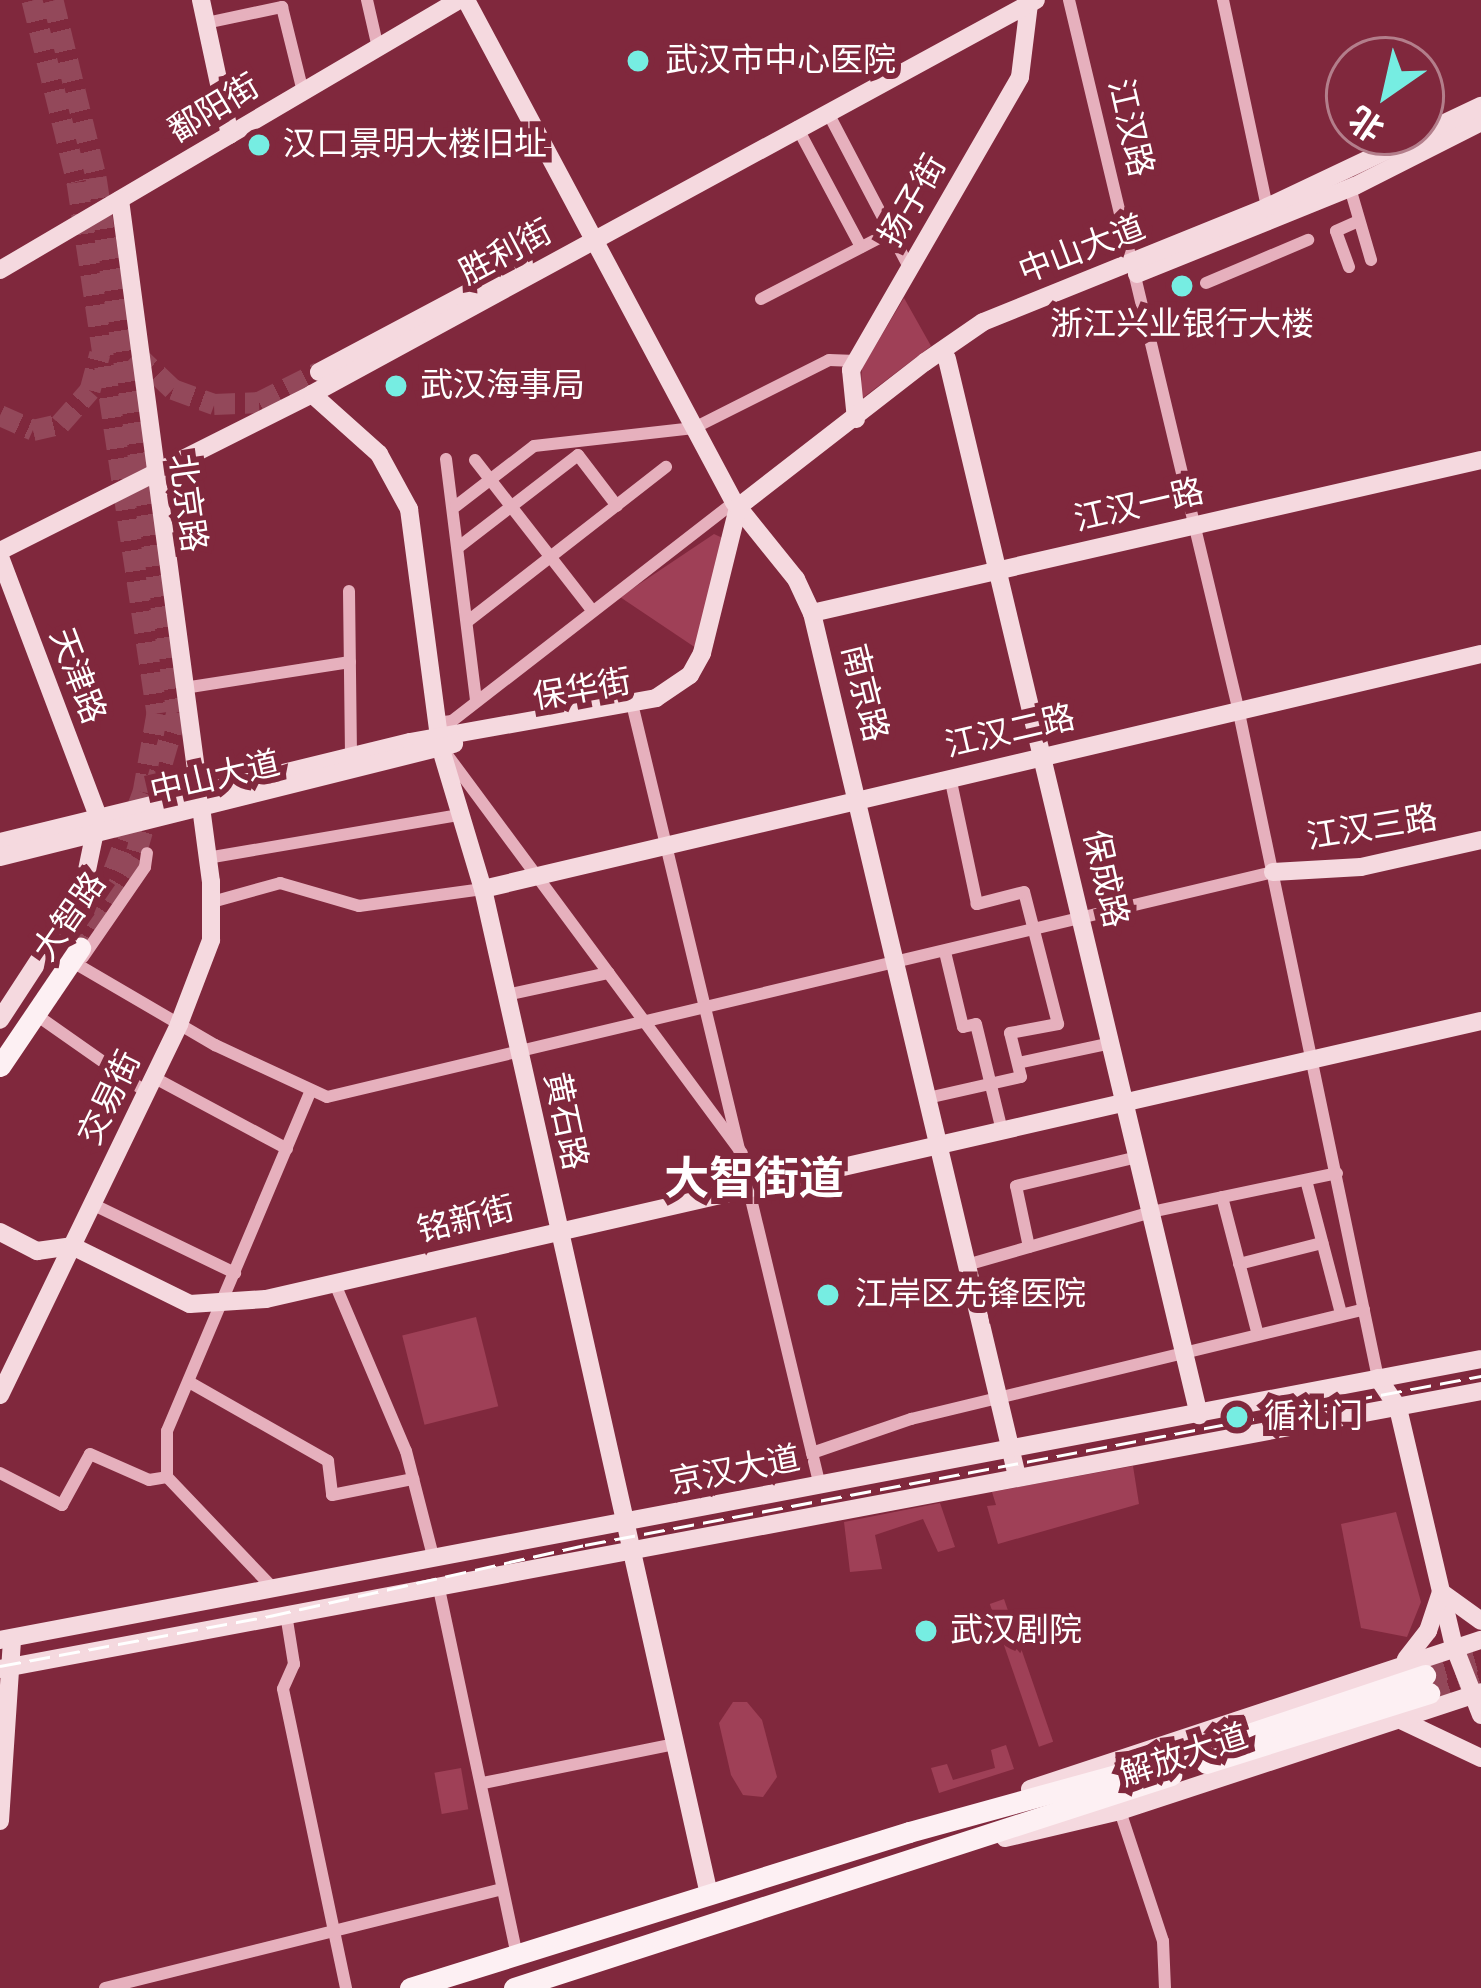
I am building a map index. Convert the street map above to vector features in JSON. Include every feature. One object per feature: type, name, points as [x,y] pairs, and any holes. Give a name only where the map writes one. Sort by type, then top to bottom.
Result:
[{"type":"main road","name":"大智路","points":[[0,1066],[38,1016],[76,951]]},
{"type":"main road","name":"大智路","points":[[0,1048],[76,951]]},
{"type":"main road","name":"解放大道","points":[[410,1988],[909,1832],[1427,1684],[555,1981],[514,1988]]},
{"type":"street","points":[[201,0],[230,135]]},
{"type":"street","points":[[367,0],[378,48]]},
{"type":"street","name":"鄱阳街","points":[[0,270],[462,0]]},
{"type":"street","name":"南京路","points":[[462,0],[590,243],[739,507],[812,613],[944,1144],[1017,1476]]},
{"type":"street","name":"江汉路","points":[[1069,0],[1190,524],[1238,708],[1378,1378]]},
{"type":"street","points":[[1206,284],[1301,242],[1275,211],[1223,0]]},
{"type":"street","name":"胜利街","points":[[0,554],[312,394],[590,243],[1002,8],[1032,2]]},
{"type":"street","name":"扬子街","points":[[856,419],[856,361],[1020,77],[1032,2]]},
{"type":"street","points":[[206,23],[282,7],[303,92]]},
{"type":"street","name":"中山大道","points":[[856,419],[991,331],[1275,211],[1481,106]]},
{"type":"street","points":[[827,111],[909,267]]},
{"type":"street","name":"中山大道","points":[[1275,211],[1350,188],[1481,122]]},
{"type":"street","points":[[797,127],[862,247]]},
{"type":"street","points":[[1350,188],[1371,260]]},
{"type":"street","name":"北京路","points":[[120,200],[152,475],[200,813]]},
{"type":"street","points":[[1349,267],[1336,231],[1358,221]]},
{"type":"street","points":[[761,299],[891,232]]},
{"type":"street","points":[[319,372],[529,261],[569,252]]},
{"type":"street","name":"中山大道","points":[[0,842],[200,813],[438,735],[476,699],[983,322],[1132,269]]},
{"type":"street","name":"保成路","points":[[947,359],[1199,1415]]},
{"type":"street","points":[[456,506],[534,446],[694,428],[829,360],[856,361]]},
{"type":"street","name":"黄石路","points":[[312,394],[379,454],[406,498],[438,735],[483,889],[709,1894]]},
{"type":"street","points":[[460,546],[578,455],[617,506]]},
{"type":"street","points":[[446,459],[456,506],[476,699]]},
{"type":"street","points":[[475,460],[591,609]]},
{"type":"street","name":"江汉一路","points":[[812,613],[1481,460]]},
{"type":"street","points":[[468,621],[666,467]]},
{"type":"street","name":"保华街","points":[[438,735],[656,698],[690,675],[702,653],[739,507]]},
{"type":"street","name":"保华街","points":[[438,735],[634,712],[677,696],[709,657],[739,507]]},
{"type":"street","name":"天津路","points":[[0,554],[97,827]]},
{"type":"street","points":[[349,591],[351,758]]},
{"type":"street","name":"江汉二路","points":[[483,889],[1481,654]]},
{"type":"street","points":[[184,688],[350,662]]},
{"type":"street","points":[[634,712],[820,1486]]},
{"type":"street","points":[[438,735],[534,877],[742,1153]]},
{"type":"street","name":"中山大道","points":[[0,857],[200,792],[438,735]]},
{"type":"street","points":[[932,1097],[1021,1077],[1010,1034],[1058,1024],[1024,892],[977,904],[950,777]]},
{"type":"street","name":"交易街","points":[[0,1395],[179,1024],[211,940],[212,902],[200,813]]},
{"type":"street","points":[[207,858],[460,815]]},
{"type":"street","name":"大智路","points":[[0,1020],[82,894],[97,827]]},
{"type":"street","name":"江汉三路","points":[[1273,872],[1361,867],[1481,840]]},
{"type":"street","name":"大智路","points":[[76,951],[146,867],[147,853]]},
{"type":"street","points":[[76,951],[179,1024],[309,1095],[519,1055],[1273,872]]},
{"type":"street","points":[[212,902],[280,884],[359,906],[483,889]]},
{"type":"street","points":[[945,952],[964,1027],[976,1024],[1003,1132]]},
{"type":"street","points":[[506,994],[609,973]]},
{"type":"street","points":[[38,1016],[150,1084],[287,1149]]},
{"type":"street","name":"大智路","points":[[0,1076],[38,1016]]},
{"type":"street","name":"铭新街","points":[[0,1232],[37,1251],[72,1246],[190,1304],[223,1302],[335,1284],[557,1228],[1311,1065],[1481,1021]]},
{"type":"street","points":[[1018,1063],[1112,1043]]},
{"type":"street","points":[[270,1585],[167,1478],[167,1431],[309,1095]]},
{"type":"street","points":[[1030,1247],[1016,1186],[1138,1157]]},
{"type":"street","points":[[970,1264],[1151,1212],[1336,1173]]},
{"type":"street","points":[[1306,1180],[1341,1313]]},
{"type":"street","points":[[1222,1197],[1257,1331]]},
{"type":"street","points":[[92,1204],[235,1273]]},
{"type":"street","points":[[1239,1264],[1322,1243]]},
{"type":"street","points":[[335,1284],[413,1479],[433,1556]]},
{"type":"street","points":[[812,1453],[1184,1350],[1364,1309]]},
{"type":"street","name":"京汉大道","points":[[6,1639],[270,1585],[1481,1360]]},
{"type":"street","points":[[1378,1378],[1398,1408],[1454,1646],[1477,1694],[1481,1715]]},
{"type":"street","points":[[189,1382],[328,1461],[332,1495],[413,1479]]},
{"type":"street","name":"京汉大道","points":[[6,1668],[628,1546],[1481,1391]]},
{"type":"street","points":[[0,1473],[62,1505],[90,1454],[149,1480],[167,1478]]},
{"type":"street","points":[[438,1584],[517,1955]]},
{"type":"street","points":[[1441,1592],[1481,1622]]},
{"type":"street","points":[[1396,1666],[1428,1631],[1441,1592]]},
{"type":"street","points":[[286,1614],[294,1664],[284,1689],[346,1988]]},
{"type":"street","points":[[0,1821],[6,1639]]},
{"type":"street","name":"解放大道","points":[[909,1832],[1481,1640]]},
{"type":"street","points":[[1477,1694],[1481,1748]]},
{"type":"street","name":"解放大道","points":[[901,1861],[1120,1811],[1477,1694]]},
{"type":"street","points":[[1398,1720],[1422,1724],[1481,1758]]},
{"type":"street","points":[[483,1783],[674,1744]]},
{"type":"street","points":[[1120,1811],[1162,1941],[1165,1988]]},
{"type":"street","points":[[105,1988],[333,1937],[502,1889]]},
{"type":"shaded area","points":[[904,298],[931,346],[860,400],[862,368]]},
{"type":"shaded area","points":[[714,534],[729,541],[699,650],[620,597]]},
{"type":"shaded area","points":[[476,1317],[498,1406],[425,1425],[402,1335]]},
{"type":"shaded area","points":[[1133,1466],[1139,1504],[998,1544],[987,1506],[996,1505],[992,1492]]},
{"type":"shaded area","points":[[940,1503],[955,1547],[938,1552],[923,1519],[875,1535],[882,1569],[850,1572],[844,1522]]},
{"type":"shaded area","points":[[1396,1512],[1421,1602],[1407,1637],[1361,1628],[1341,1524]]},
{"type":"shaded area","points":[[1004,1599],[1053,1742],[1039,1747],[990,1604]]},
{"type":"shaded area","points":[[733,1702],[747,1702],[762,1720],[777,1777],[763,1797],[743,1795],[731,1775],[719,1723]]},
{"type":"shaded area","points":[[1006,1745],[1014,1769],[939,1793],[931,1768],[947,1764],[953,1780],[995,1768],[991,1750]]},
{"type":"shaded area","points":[[461,1768],[468,1809],[442,1814],[434,1773]]},
{"type":"tunnel","points":[[32,0],[77,182],[157,713],[143,792],[112,875]]},
{"type":"tunnel","points":[[53,0],[96,177],[177,712],[135,857],[80,948]]},
{"type":"tunnel","points":[[0,415],[33,430],[60,424],[90,390],[100,353]]},
{"type":"tunnel","points":[[135,353],[173,389],[214,404],[259,402],[319,372]]},
{"type":"tunnel","points":[[1425,1675],[1481,1659]]},
{"type":"tunnel","points":[[1429,1693],[1481,1676]]},
{"type":"railway","points":[[0,1666],[270,1616],[585,1545],[1481,1376]]},
{"type":"place","name":"武汉市中心医院","points":[[638,61]]},
{"type":"place","name":"汉口景明大楼旧址","points":[[259,145]]},
{"type":"place","name":"浙江兴业银行大楼","points":[[1182,286]]},
{"type":"place","name":"武汉海事局","points":[[396,386]]},
{"type":"place","name":"江岸区先锋医院","points":[[828,1295]]},
{"type":"place","name":"循礼门","points":[[1237,1417]]},
{"type":"place","name":"武汉剧院","points":[[926,1631]]},
{"type":"district","name":"大智街道","points":[[754,1180]]}]
